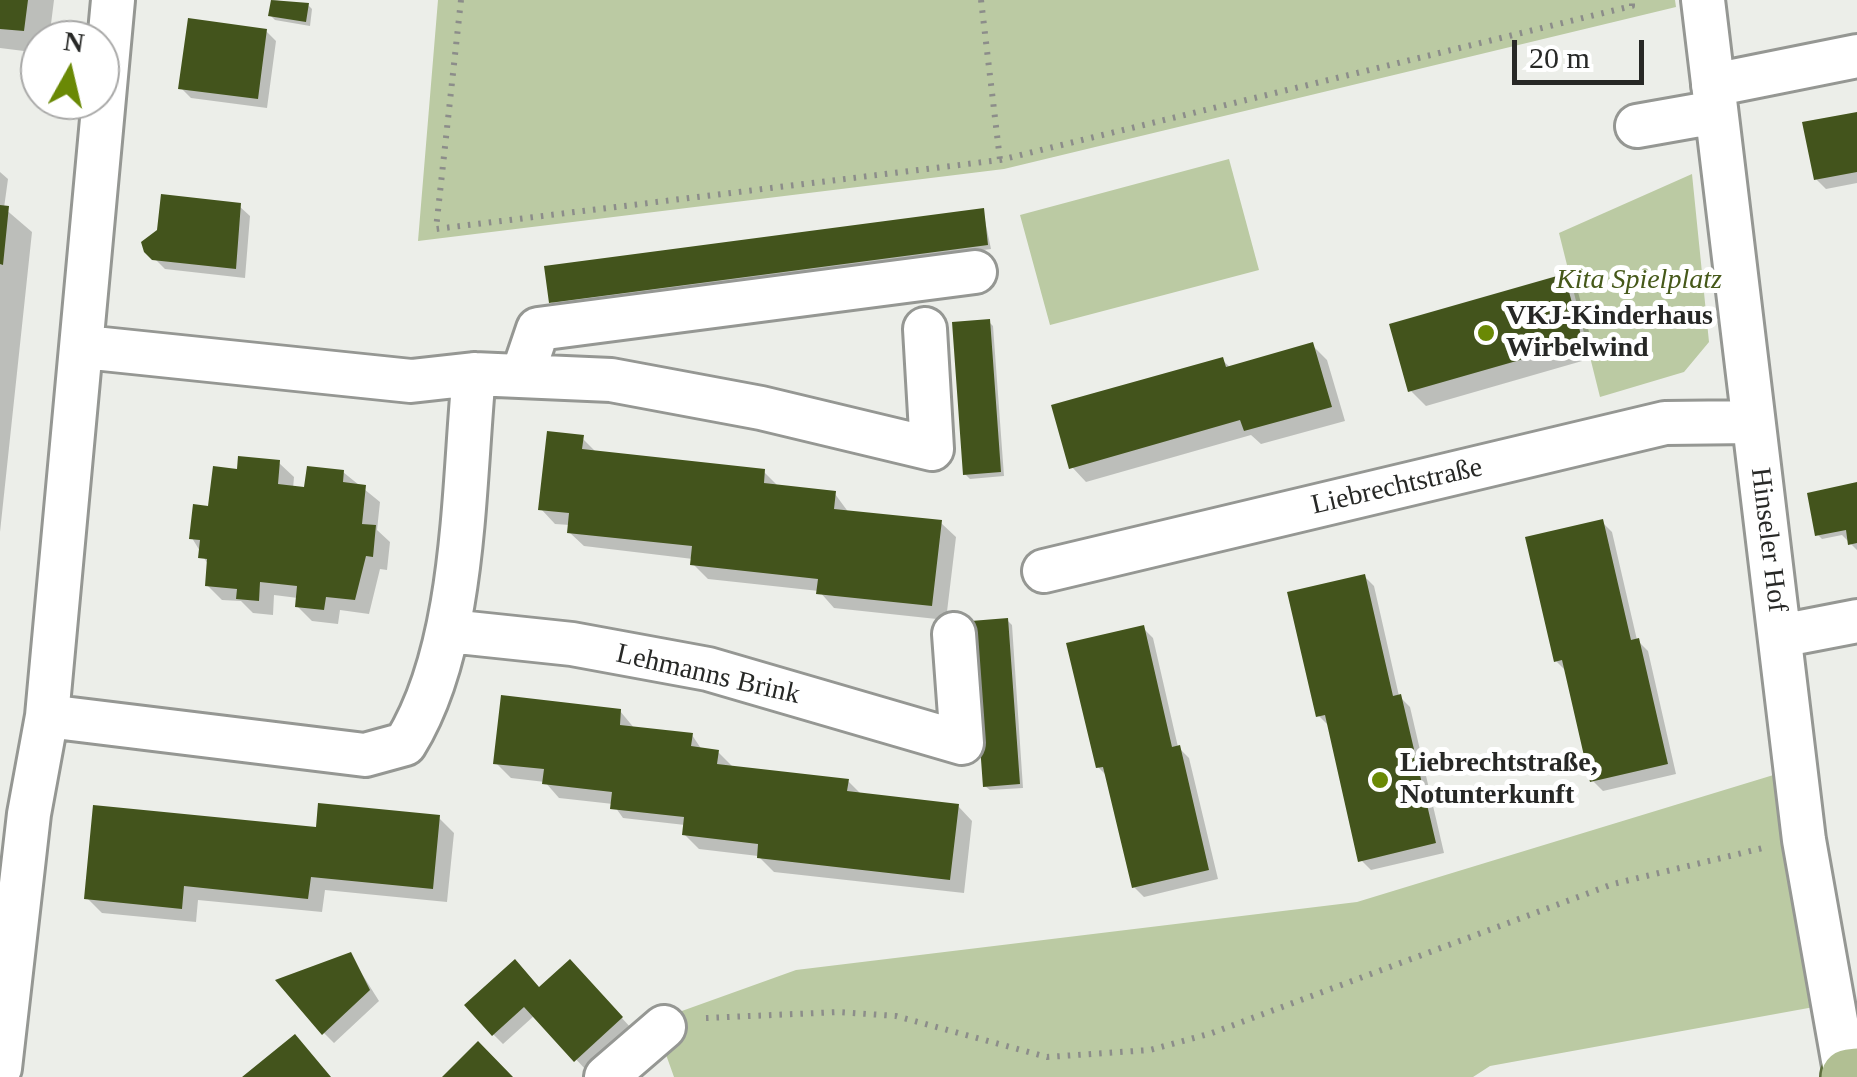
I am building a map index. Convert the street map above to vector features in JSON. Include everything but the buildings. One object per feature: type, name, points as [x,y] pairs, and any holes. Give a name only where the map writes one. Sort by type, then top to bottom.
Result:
[{"type":"main road","points":[[1848,1077],[1857,1076]]},
{"type":"street","points":[[0,1068],[14,812],[47,716],[84,346],[112,0]]},
{"type":"street","name":"Hinseler Hof","points":[[1703,0],[1804,840],[1848,1077]]},
{"type":"street","points":[[1637,126],[1714,98],[1857,56]]},
{"type":"street","points":[[522,376],[538,330],[976,272]]},
{"type":"street","points":[[84,346],[411,381],[474,374],[611,380],[761,408],[932,449],[925,329]]},
{"type":"street","points":[[47,716],[364,756],[406,744],[426,712],[449,631],[474,374]]},
{"type":"street","name":"Liebrechtstraße","points":[[1044,570],[1665,423],[1752,422]]},
{"type":"street","points":[[1780,636],[1857,621]]},
{"type":"street","name":"Lehmanns Brink","points":[[449,631],[572,644],[708,669],[962,743],[954,634]]},
{"type":"street","points":[[606,1077],[664,1027]]},
{"type":"path","points":[[461,0],[436,229],[1000,160],[1632,6],[1632,0]]},
{"type":"path","points":[[981,0],[1000,160]]},
{"type":"path","points":[[664,1027],[701,1018],[839,1012],[896,1016],[947,1026],[1047,1057],[1150,1050],[1212,1033],[1614,884],[1804,840]]},
{"type":"green space","points":[[438,0],[1675,0],[1676,7],[1004,169],[418,241]]},
{"type":"green space","points":[[1229,159],[1259,270],[1050,325],[1020,215]]},
{"type":"green space","name":"Kita Spielplatz","points":[[1692,174],[1709,342],[1684,372],[1600,397],[1559,233]]},
{"type":"green space","points":[[1780,773],[1814,1007],[1490,1066],[1473,1077],[674,1077],[654,1021],[796,970],[1357,902]]},
{"type":"place","name":"VKJ-Kinderhaus Wirbelwind","points":[[1486,333]]},
{"type":"place","name":"Liebrechtstraße, Notunterkunft","points":[[1380,780]]}]
